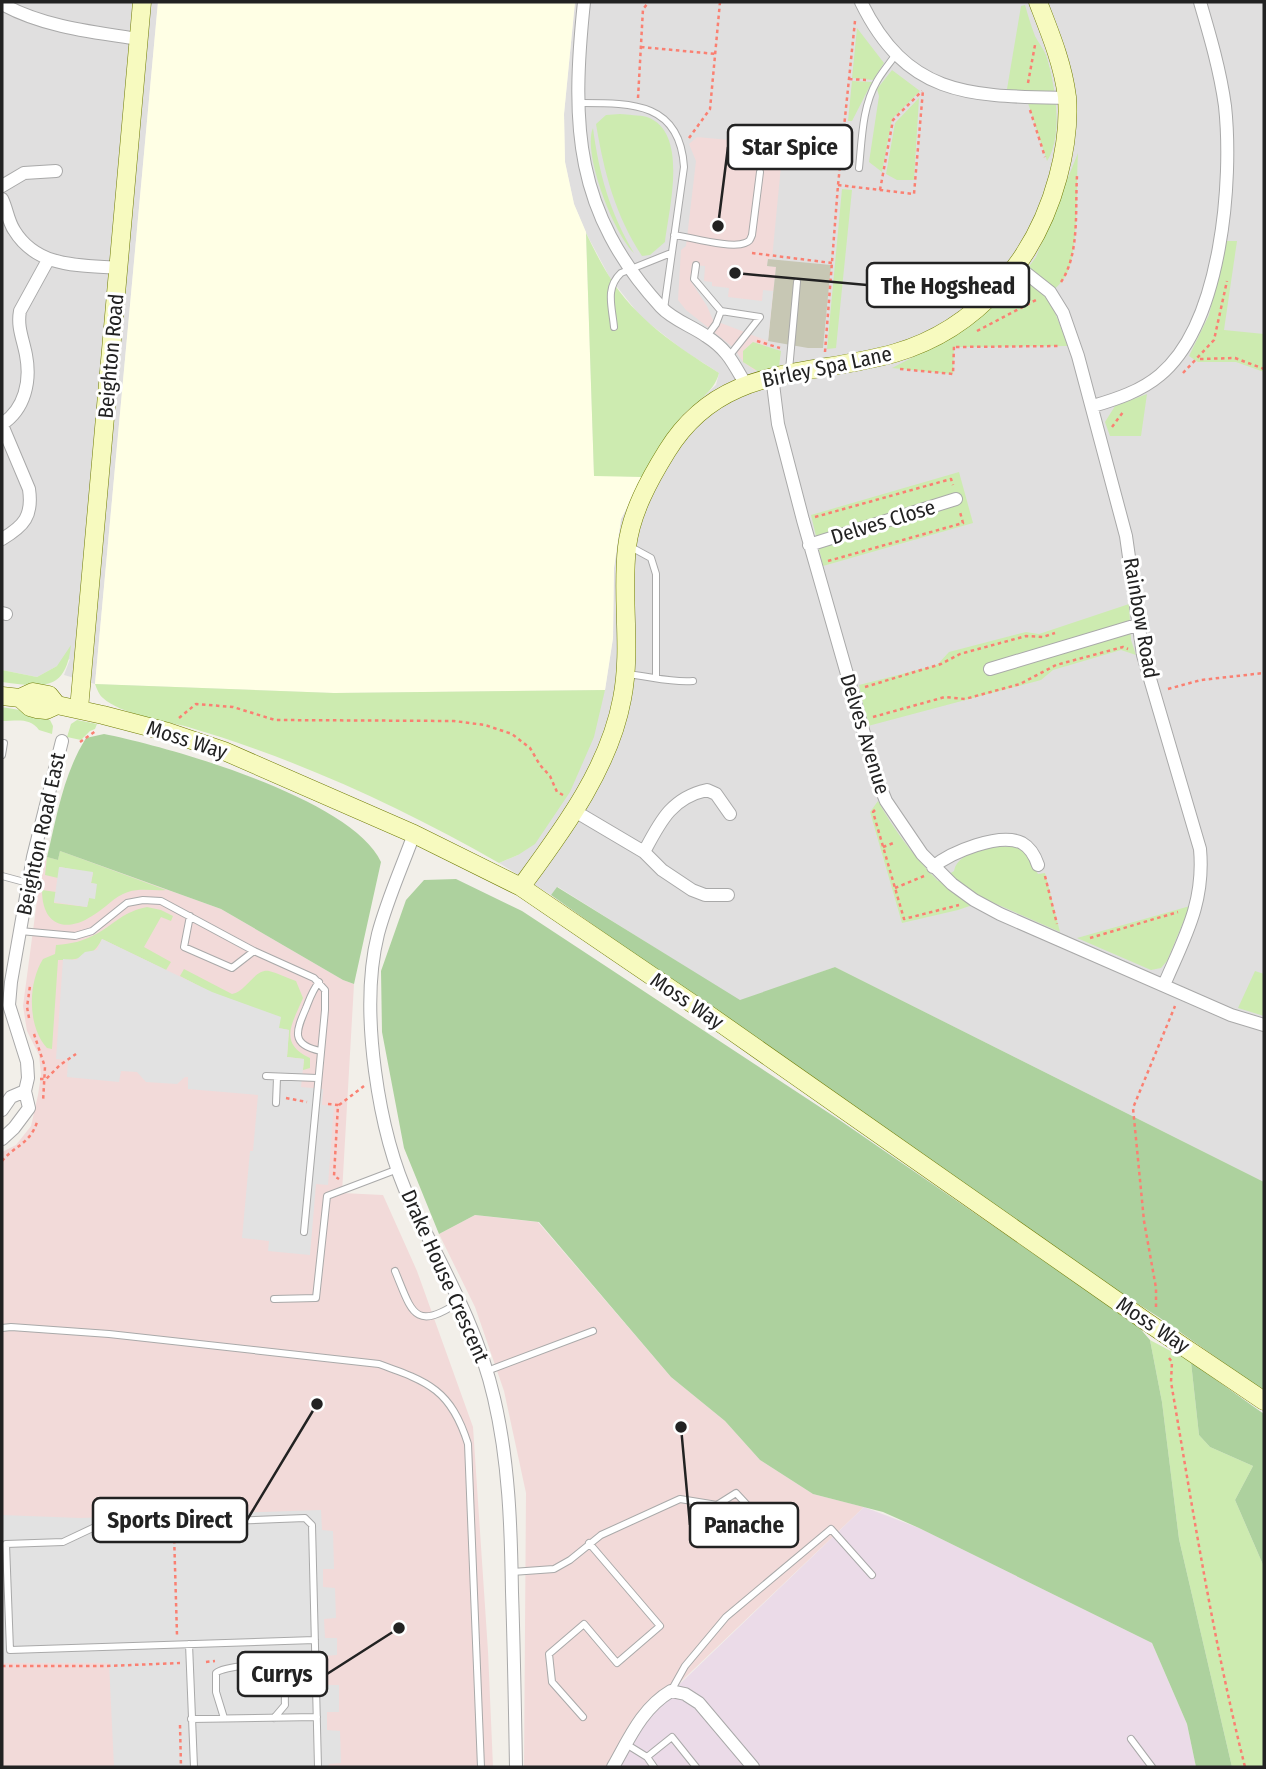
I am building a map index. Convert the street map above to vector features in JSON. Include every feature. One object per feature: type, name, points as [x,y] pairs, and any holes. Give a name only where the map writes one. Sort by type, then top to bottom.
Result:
[{"type":"street","name":"Beighton Road","points":[[79,709],[142,2]]},
{"type":"street","points":[[584,2],[579,103],[583,162],[589,186],[610,240],[630,270],[664,310],[707,336],[730,355],[746,385]]},
{"type":"street","name":"Birley Spa Lane","points":[[521,887],[576,806],[596,773],[610,741],[623,697],[625,674],[627,545],[638,507],[670,447],[702,412],[722,397],[746,385],[780,374],[859,362],[897,353],[927,341],[978,308],[999,289],[1036,234],[1055,187],[1063,157],[1068,116],[1067,97],[1057,53],[1038,2]]},
{"type":"street","points":[[1093,406],[1124,396],[1163,373],[1181,350],[1202,309],[1211,284],[1219,251],[1225,182],[1225,107],[1212,43],[1200,2]]},
{"type":"street","points":[[2,4],[43,21],[72,29],[139,39]]},
{"type":"street","points":[[863,6],[872,23],[896,54],[919,75],[966,91],[1067,97]]},
{"type":"street","points":[[2,186],[24,173],[56,171]]},
{"type":"street","points":[[2,199],[12,227],[33,252],[48,260],[119,268]]},
{"type":"street","points":[[2,539],[18,530],[29,511],[29,489],[2,425],[17,410],[28,383],[27,360],[18,320],[20,311],[48,260]]},
{"type":"street","name":"Rainbow Road","points":[[1017,266],[1050,292],[1063,313],[1075,346],[1126,536],[1143,654],[1200,849],[1201,882],[1197,907],[1164,985]]},
{"type":"street","name":"Delves Avenue","points":[[780,374],[778,424],[809,545],[877,779],[886,802],[909,837],[935,869],[974,900],[1181,993],[1247,1021],[1264,1024]]},
{"type":"street","name":"Delves Close","points":[[809,545],[956,499]]},
{"type":"street","points":[[990,669],[1137,625]]},
{"type":"street","name":"Moss Way","points":[[2,696],[20,698],[30,707],[37,709],[46,710],[57,705],[168,732],[260,766],[414,834],[521,887],[1264,1401]]},
{"type":"street","name":"Beighton Road East","points":[[2,1139],[29,1108],[25,1091],[27,1062],[9,1005],[28,883],[62,741]]},
{"type":"street","points":[[644,852],[661,820],[685,796],[706,790],[716,794],[730,814]]},
{"type":"street","points":[[576,806],[644,852],[662,870],[692,890],[705,895],[728,895]]},
{"type":"street","name":"Drake House Crescent","points":[[414,834],[378,934],[371,1020],[376,1078],[398,1169],[410,1200],[461,1301],[487,1371],[499,1418],[506,1462],[512,1572],[516,1767]]},
{"type":"street","points":[[935,869],[950,855],[970,847],[1010,839],[1029,848],[1038,865]]},
{"type":"street","points":[[2,1110],[10,1097],[25,1091]]},
{"type":"street","points":[[613,1767],[655,1700],[671,1691],[685,1694],[699,1703],[753,1767]]},
{"type":"lane","points":[[859,168],[868,99],[896,54]]},
{"type":"lane","points":[[579,103],[616,103],[656,113],[668,122],[678,135],[684,167],[664,310]]},
{"type":"lane","points":[[674,234],[732,244],[749,241],[760,172]]},
{"type":"lane","points":[[614,327],[611,286],[621,273],[671,253]]},
{"type":"lane","points":[[696,265],[694,279],[721,311],[760,317],[730,355]]},
{"type":"lane","points":[[780,374],[797,282]]},
{"type":"lane","points":[[707,336],[721,311]]},
{"type":"lane","points":[[627,545],[644,553],[654,565],[656,677]]},
{"type":"lane","points":[[625,674],[680,682],[693,681]]},
{"type":"lane","points":[[2,755],[4,743]]},
{"type":"lane","points":[[2,876],[28,883]]},
{"type":"lane","points":[[20,931],[75,936],[92,931],[127,904],[143,900],[161,901],[319,982],[325,990],[325,997],[304,1232]]},
{"type":"lane","points":[[190,916],[184,947],[232,968],[254,951]]},
{"type":"lane","points":[[319,982],[312,990],[297,1030],[301,1043],[321,1051]]},
{"type":"lane","points":[[266,1076],[317,1078]]},
{"type":"lane","points":[[276,1103],[277,1078]]},
{"type":"lane","points":[[274,1299],[316,1298],[327,1196],[398,1169]]},
{"type":"lane","points":[[395,1271],[409,1304],[417,1315],[434,1317],[461,1301]]},
{"type":"lane","points":[[2,1328],[109,1334],[379,1364],[415,1377],[443,1394],[460,1420],[468,1444],[481,1767]]},
{"type":"lane","points":[[487,1371],[593,1331]]},
{"type":"lane","points":[[512,1572],[554,1569],[601,1535],[680,1499],[718,1504],[736,1493],[762,1522]]},
{"type":"lane","points":[[315,1640],[10,1650],[6,1544],[63,1542],[97,1526],[305,1518],[312,1525],[315,1640],[317,1717],[318,1767]]},
{"type":"lane","points":[[671,1691],[685,1667],[726,1617],[831,1529],[872,1575]]},
{"type":"lane","points":[[583,1717],[552,1682],[549,1654],[584,1624],[617,1662],[660,1626],[589,1543]]},
{"type":"lane","points":[[189,1644],[194,1767]]},
{"type":"lane","points":[[224,1718],[216,1692],[216,1673],[223,1668],[267,1665],[278,1666],[284,1677],[285,1705],[274,1718]]},
{"type":"lane","points":[[191,1719],[317,1717]]},
{"type":"lane","points":[[647,1757],[672,1737],[696,1767]]},
{"type":"lane","points":[[1131,1739],[1152,1767]]},
{"type":"lane","points":[[626,1744],[647,1757],[653,1767]]},
{"type":"path","points":[[637,107],[643,9],[649,2]]},
{"type":"path","points":[[681,144],[692,136],[710,109],[720,2]]},
{"type":"path","points":[[827,366],[825,352],[838,185],[854,24],[863,6]]},
{"type":"path","points":[[640,47],[716,54]]},
{"type":"path","points":[[849,79],[877,81]]},
{"type":"path","points":[[838,185],[880,190],[914,194],[923,90],[894,121],[880,190]]},
{"type":"path","points":[[760,172],[761,159],[840,169]]},
{"type":"path","points":[[954,347],[1075,346]]},
{"type":"path","points":[[1181,350],[1198,359],[1235,358],[1264,369]]},
{"type":"path","points":[[852,691],[941,664],[960,654],[1026,636],[1043,637],[1056,633]]},
{"type":"path","points":[[860,721],[946,697],[965,699],[1020,684],[1056,665],[1122,647],[1143,654]]},
{"type":"path","points":[[1155,693],[1201,680],[1264,673]]},
{"type":"path","points":[[168,732],[186,710],[196,704],[233,707],[275,720],[454,721],[485,725],[512,733],[530,748],[550,776],[557,792],[576,806]]},
{"type":"path","points":[[886,802],[873,812],[904,919],[974,900]]},
{"type":"path","points":[[1038,865],[1043,869],[1065,942],[1197,907]]},
{"type":"path","points":[[895,888],[935,869]]},
{"type":"path","points":[[1147,1322],[1157,1305],[1156,1288],[1144,1221],[1133,1108],[1181,993]]},
{"type":"path","points":[[46,1079],[76,1054]]},
{"type":"path","points":[[338,1105],[376,1078]]},
{"type":"path","points":[[1166,1352],[1172,1362],[1171,1382],[1200,1556],[1226,1691],[1245,1767]]},
{"type":"path","points":[[2,1666],[178,1663]]},
{"type":"shaded area","points":[[2,2],[158,2],[95,684],[64,675],[70,659],[37,677],[2,670]]},
{"type":"shaded area","points":[[158,2],[575,2],[564,114],[565,162],[574,204],[586,232],[594,475],[643,477],[621,519],[614,568],[613,638],[605,690],[334,693],[95,684]]},
{"type":"shaded area","points":[[575,2],[1264,2],[1264,1182],[835,967],[740,1001],[558,887],[551,895],[499,863],[518,855],[605,690],[613,638],[614,568],[621,519],[662,441],[682,416],[716,385],[719,373],[683,350],[641,317],[610,278],[574,204],[565,162],[564,114]]},
{"type":"shaded area","points":[[697,137],[783,145],[772,259],[768,259],[767,266],[776,267],[768,341],[755,371],[743,362],[734,348],[686,310],[678,300],[681,250],[686,246],[696,161],[689,144]]},
{"type":"shaded area","points":[[768,259],[831,265],[823,348],[768,341],[776,267],[767,266]]},
{"type":"shaded area","points":[[692,265],[705,266],[704,281],[712,282],[712,286],[729,288],[728,297],[762,301],[763,290],[773,291],[768,341],[713,320],[690,280]]},
{"type":"shaded area","points":[[60,851],[221,909],[354,984],[342,1193],[383,1195],[417,1271],[473,1427],[493,1767],[2,1767],[2,1152],[16,1145],[31,1126],[38,1095],[41,1075],[39,1055],[27,1031],[23,1006],[43,855],[58,860]]},
{"type":"shaded area","points":[[59,867],[93,872],[91,883],[97,884],[95,899],[89,898],[87,907],[54,902]]},
{"type":"shaded area","points":[[102,939],[212,992],[281,1017],[279,1028],[289,1030],[287,1057],[304,1059],[301,1087],[323,1089],[322,1105],[334,1106],[328,1185],[316,1184],[310,1255],[268,1251],[269,1241],[242,1238],[258,1095],[188,1089],[188,1077],[177,1084],[146,1082],[137,1072],[121,1071],[119,1082],[67,1077],[68,1060],[56,1059],[63,959],[76,960],[85,952],[97,950]]},
{"type":"shaded area","points":[[475,1215],[538,1222],[671,1377],[725,1421],[760,1460],[813,1494],[864,1507],[671,1691],[613,1767],[524,1767],[526,1493],[504,1391],[475,1307],[439,1234]]},
{"type":"shaded area","points":[[864,1507],[919,1528],[1152,1643],[1187,1724],[1196,1767],[613,1767],[635,1727]]},
{"type":"shaded area","points":[[321,1510],[322,1530],[333,1531],[334,1569],[323,1569],[323,1587],[335,1588],[336,1618],[324,1619],[325,1638],[337,1638],[337,1655],[325,1656],[325,1685],[339,1685],[339,1712],[327,1712],[327,1730],[340,1731],[341,1763],[329,1764],[328,1767],[114,1767],[109,1663],[2,1663],[2,1515],[80,1518]]},
{"type":"green space","points":[[1025,5],[1035,36],[1046,55],[1055,94],[1057,123],[1047,161],[1026,97],[1006,95],[1021,6]]},
{"type":"green space","points":[[857,28],[884,63],[873,80],[852,78]]},
{"type":"green space","points":[[892,70],[920,91],[892,119],[882,172],[869,162],[879,96],[877,89]]},
{"type":"green space","points":[[852,81],[872,82],[852,121],[848,121]]},
{"type":"green space","points":[[919,98],[914,180],[897,180],[886,174],[895,123]]},
{"type":"green space","points":[[606,115],[647,117],[660,125],[668,138],[672,154],[672,191],[665,242],[650,255],[642,256],[625,225],[612,193],[603,159],[596,124]]},
{"type":"green space","points":[[593,128],[607,193],[618,223],[634,253],[618,229],[602,193],[592,155]]},
{"type":"green space","points":[[1078,153],[1072,259],[1065,277],[1050,292],[1052,306],[1069,346],[954,347],[953,374],[892,368],[950,338],[1013,288],[1036,257]]},
{"type":"green space","points":[[842,189],[852,190],[836,348],[827,349]]},
{"type":"green space","points":[[586,233],[609,276],[631,306],[658,331],[719,373],[708,392],[670,431],[643,477],[594,476]]},
{"type":"green space","points":[[1226,241],[1237,241],[1224,330],[1264,334],[1264,372],[1236,362],[1198,362],[1189,356],[1209,315]]},
{"type":"green space","points":[[753,342],[781,351],[779,366],[759,372],[743,362],[743,351]]},
{"type":"green space","points":[[1147,394],[1141,436],[1110,436],[1105,422],[1115,406]]},
{"type":"green space","points":[[959,472],[973,523],[823,566],[811,515]]},
{"type":"green space","points":[[1129,604],[1131,640],[1136,655],[1121,650],[1053,670],[1041,680],[868,726],[859,685],[937,665],[949,652],[1026,632],[1039,634]]},
{"type":"green space","points":[[71,645],[64,672],[57,679],[40,685],[2,682],[2,670],[37,677],[57,666]]},
{"type":"green space","points":[[95,684],[334,693],[605,690],[594,737],[570,792],[535,844],[499,863],[386,804],[308,769],[229,740],[120,708],[102,697]]},
{"type":"green space","points":[[2,707],[31,712],[31,716],[50,720],[53,726],[52,734],[39,730],[27,721],[2,721]]},
{"type":"green space","points":[[77,720],[97,724],[95,729],[81,740],[67,737],[71,724]]},
{"type":"green space","points":[[104,734],[171,751],[257,779],[335,817],[364,839],[381,862],[354,984],[221,909],[60,851],[58,860],[47,857],[62,796],[78,752],[86,738]]},
{"type":"green space","points":[[878,801],[905,843],[938,881],[954,871],[957,864],[971,853],[990,848],[1018,846],[1038,874],[1045,873],[1060,932],[987,900],[902,923],[870,812]]},
{"type":"green space","points":[[60,851],[166,890],[128,892],[82,921],[64,925],[50,918],[43,902],[42,890],[56,892],[54,903],[87,907],[96,884],[91,883],[93,873],[60,867],[58,878],[45,875],[47,857],[58,860]]},
{"type":"green space","points":[[456,879],[522,911],[838,1119],[1137,1325],[1150,1340],[1162,1402],[1179,1539],[1232,1767],[1196,1767],[1187,1724],[1152,1643],[883,1512],[813,1494],[760,1460],[725,1421],[671,1377],[539,1222],[475,1215],[439,1234],[404,1148],[382,1032],[381,971],[406,900],[424,880]]},
{"type":"green space","points":[[557,887],[740,1000],[835,967],[1264,1182],[1264,1391],[1160,1318],[1046,1245],[551,895]]},
{"type":"green space","points":[[1190,906],[1167,961],[1161,968],[1151,970],[1077,938]]},
{"type":"green space","points":[[147,907],[173,916],[171,921],[161,917],[144,947],[171,962],[166,970],[102,939],[94,950],[84,957],[58,960],[52,1049],[47,1048],[36,1028],[32,1004],[34,980],[43,959],[55,954],[56,945],[88,938],[126,915]]},
{"type":"green space","points":[[184,969],[232,994],[264,971],[296,981],[303,998],[292,1024],[291,1039],[300,1052],[310,1058],[310,1068],[303,1070],[304,1059],[287,1057],[289,1030],[278,1028],[180,976]]},
{"type":"green space","points":[[1255,971],[1264,974],[1264,1016],[1238,1008]]},
{"type":"green space","points":[[1150,1340],[1191,1362],[1199,1435],[1210,1447],[1253,1466],[1235,1500],[1264,1567],[1264,1767],[1232,1767],[1179,1539],[1162,1402]]},
{"type":"green space","points":[[1191,1362],[1264,1414],[1264,1567],[1235,1500],[1253,1466],[1210,1447],[1199,1435]]},
{"type":"place","name":"Star Spice","points":[[718,226]]},
{"type":"place","name":"The Hogshead","points":[[735,273]]},
{"type":"place","name":"Sports Direct","points":[[317,1404]]},
{"type":"place","name":"Panache","points":[[681,1427]]},
{"type":"place","name":"Currys","points":[[399,1628]]}]
